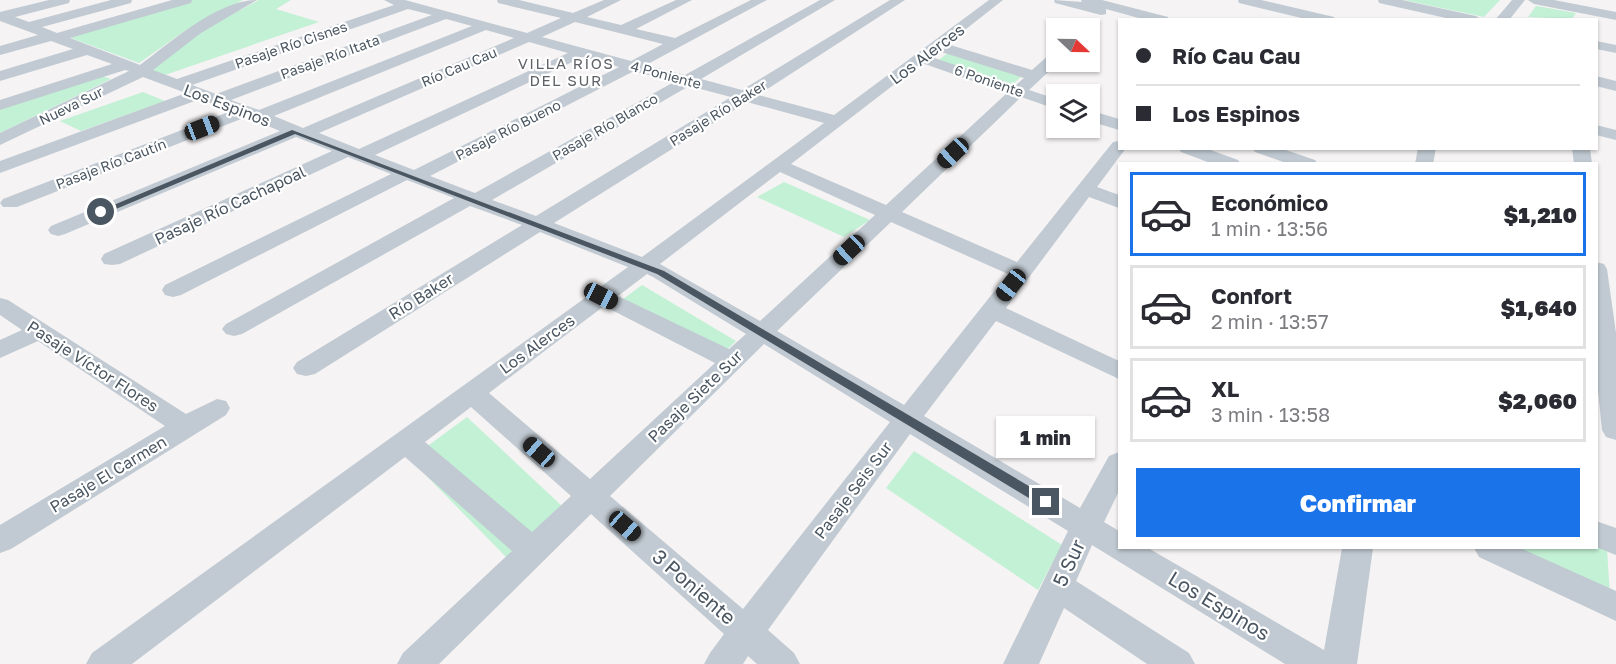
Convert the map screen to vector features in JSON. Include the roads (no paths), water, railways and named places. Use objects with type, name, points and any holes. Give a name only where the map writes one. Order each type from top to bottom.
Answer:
[{"type":"street","points":[[0,20],[63,0]]},
{"type":"street","points":[[0,20],[22,25],[126,0]]},
{"type":"street","points":[[0,51],[186,0]]},
{"type":"street","name":"Nueva Sur","points":[[0,140],[142,71],[196,30],[251,0]]},
{"type":"street","name":"4 Poniente","points":[[390,0],[837,121]]},
{"type":"street","points":[[503,0],[530,3],[574,18],[676,43]]},
{"type":"street","name":"Río Cau Cau","points":[[58,230],[299,133],[615,0]]},
{"type":"street","points":[[622,30],[686,0]]},
{"type":"street","name":"Pasaje Río Bueno","points":[[173,290],[409,176],[761,0]]},
{"type":"street","name":"Pasaje Río Blanco","points":[[234,329],[472,200],[829,0]]},
{"type":"street","name":"Pasaje Río Baker","points":[[537,225],[899,0]]},
{"type":"street","name":"Los Alerces","points":[[104,664],[779,165],[998,0]]},
{"type":"street","points":[[1060,0],[1126,18]]},
{"type":"street","points":[[1088,0],[1156,18]]},
{"type":"street","points":[[1244,0],[1320,18]]},
{"type":"street","points":[[1384,0],[1467,18]]},
{"type":"street","points":[[1503,18],[1519,0]]},
{"type":"street","points":[[1534,0],[1616,16]]},
{"type":"street","name":"Pasaje Río Cisnes","points":[[176,85],[406,4]]},
{"type":"street","points":[[1097,18],[1104,12]]},
{"type":"street","name":"Pasaje Río Itata","points":[[207,97],[445,15]]},
{"type":"street","name":"Los Espinos","points":[[22,25],[644,265],[677,281],[1118,546]]},
{"type":"street","name":"Pasaje Río Cautín","points":[[10,202],[485,26]]},
{"type":"street","points":[[1598,45],[1616,49]]},
{"type":"street","name":"6 Poniente","points":[[937,46],[1035,76]]},
{"type":"street","points":[[0,76],[87,50]]},
{"type":"street","name":"Pasaje Río Cachapoal","points":[[112,259],[581,52]]},
{"type":"street","name":"6 Poniente","points":[[921,58],[1046,101]]},
{"type":"street","points":[[0,105],[125,65]]},
{"type":"street","name":"Pasaje Siete Sur","points":[[415,664],[762,332],[1046,66]]},
{"type":"street","points":[[1598,82],[1616,86]]},
{"type":"street","points":[[0,167],[207,97]]},
{"type":"street","points":[[1100,119],[1118,125]]},
{"type":"street","points":[[1598,130],[1616,135]]},
{"type":"street","points":[[1598,141],[1616,146]]},
{"type":"street","name":"Pasaje Seis Sur","points":[[722,664],[907,419],[1118,147]]},
{"type":"street","points":[[1193,150],[1226,162]]},
{"type":"street","points":[[1269,153],[1302,162]]},
{"type":"street","points":[[779,165],[1021,272]]},
{"type":"street","points":[[1085,189],[1118,202]]},
{"type":"street","name":"Río Baker","points":[[306,368],[537,225]]},
{"type":"street","points":[[1601,280],[1616,430]]},
{"type":"street","points":[[601,296],[732,361]]},
{"type":"street","name":"Pasaje Víctor Flores","points":[[0,305],[186,427]]},
{"type":"street","points":[[992,310],[1118,371]]},
{"type":"street","points":[[0,350],[39,331]]},
{"type":"street","name":"3 Poniente","points":[[471,392],[782,664]]},
{"type":"street","name":"Pasaje El Carmen","points":[[0,540],[217,408]]},
{"type":"street","points":[[405,441],[533,551]]},
{"type":"street","name":"5 Sur","points":[[1021,664],[1086,526],[1118,466]]},
{"type":"street","points":[[1598,534],[1616,542]]},
{"type":"street","name":"Los Espinos","points":[[1123,549],[1316,664]]},
{"type":"street","points":[[1339,664],[1358,549]]},
{"type":"street","points":[[1492,549],[1616,607]]},
{"type":"street","points":[[1058,587],[1177,664]]},
{"type":"district","name":"VILLA RÍOS DEL SUR","points":[[566,72]]}]
